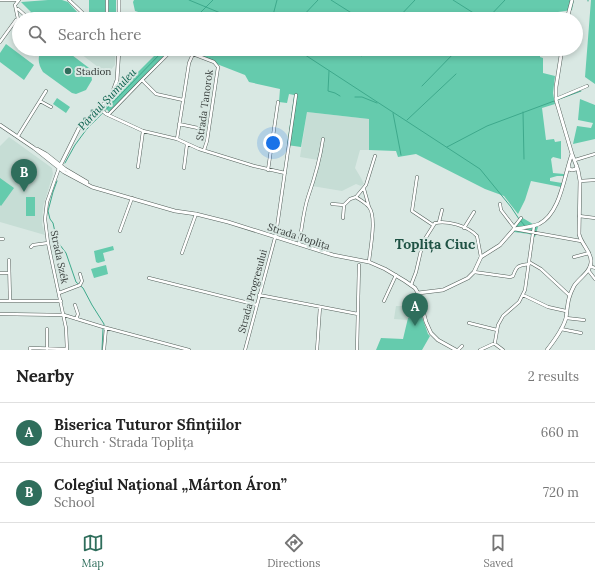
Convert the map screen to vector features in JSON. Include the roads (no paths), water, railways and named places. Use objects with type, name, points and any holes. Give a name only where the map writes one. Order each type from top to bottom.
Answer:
[{"type":"main road","points":[[119,0],[119,12]]},
{"type":"main road","points":[[569,12],[572,0]]},
{"type":"main road","points":[[60,167],[78,131],[110,96],[116,85],[119,56]]},
{"type":"main road","points":[[547,350],[561,329],[566,318],[569,295],[579,279],[588,270],[591,260],[579,234],[580,180],[556,100],[556,87],[561,56]]},
{"type":"main road","name":"Strada Toplița","points":[[0,125],[18,136],[78,180],[97,188],[175,211],[196,214],[275,236],[338,257],[369,262],[385,269],[411,285],[418,293],[426,322],[431,333],[438,340],[457,350]]},
{"type":"main road","points":[[418,293],[447,289],[468,278],[474,272],[481,257],[500,245],[514,228],[534,226],[543,221],[551,212],[562,186],[572,154]]},
{"type":"main road","points":[[569,165],[572,162],[576,165]]},
{"type":"main road","points":[[569,165],[570,169],[573,170],[576,169],[576,165]]},
{"type":"street","points":[[0,0],[18,0],[15,5],[17,12]]},
{"type":"street","points":[[69,0],[81,12]]},
{"type":"street","points":[[107,0],[107,12]]},
{"type":"street","points":[[17,8],[21,12]]},
{"type":"street","points":[[0,42],[12,27]]},
{"type":"street","points":[[108,115],[166,56]]},
{"type":"street","name":"Strada Tanorok","points":[[177,139],[189,63],[192,56]]},
{"type":"street","name":"Strada Tanorok","points":[[198,56],[214,62],[218,66],[207,141],[204,150]]},
{"type":"street","points":[[142,80],[156,94],[183,100]]},
{"type":"street","points":[[556,100],[587,86]]},
{"type":"street","points":[[18,136],[46,91]]},
{"type":"street","name":"Strada Progresului","points":[[245,350],[275,236],[296,95]]},
{"type":"street","points":[[40,101],[51,107]]},
{"type":"street","points":[[268,170],[278,102]]},
{"type":"street","name":"Strada Tanorok","points":[[99,108],[108,115],[143,131],[177,139],[204,150],[268,170],[285,173]]},
{"type":"street","points":[[179,124],[198,128]]},
{"type":"street","points":[[138,167],[143,131]]},
{"type":"street","points":[[299,244],[307,202],[321,158],[323,139]]},
{"type":"street","points":[[184,168],[187,144]]},
{"type":"street","points":[[574,160],[595,154]]},
{"type":"street","points":[[332,204],[344,204],[350,199],[356,197],[368,182],[375,156]]},
{"type":"street","name":"Strada Szék","points":[[60,167],[50,191],[46,209],[45,226],[64,315],[67,349]]},
{"type":"street","points":[[417,176],[412,210],[433,225]]},
{"type":"street","points":[[580,180],[595,180]]},
{"type":"street","points":[[364,188],[373,222],[369,262]]},
{"type":"street","points":[[356,197],[369,207]]},
{"type":"street","points":[[120,231],[132,198]]},
{"type":"street","points":[[343,218],[344,204]]},
{"type":"street","points":[[500,204],[501,210],[514,228],[533,234],[581,241]]},
{"type":"street","points":[[440,222],[442,210]]},
{"type":"street","points":[[464,228],[474,212]]},
{"type":"street","points":[[182,253],[196,214]]},
{"type":"street","points":[[579,216],[595,218]]},
{"type":"street","points":[[514,228],[520,218]]},
{"type":"street","points":[[411,285],[416,272],[423,242],[435,223],[440,222],[464,228],[477,236],[481,257]]},
{"type":"street","points":[[494,344],[498,325],[503,316],[515,306],[523,295],[528,278],[534,226]]},
{"type":"street","points":[[31,247],[33,245],[48,243]]},
{"type":"street","points":[[574,256],[589,253]]},
{"type":"street","points":[[9,260],[10,301]]},
{"type":"street","points":[[474,272],[510,278],[517,266],[529,263],[541,269],[569,295]]},
{"type":"street","points":[[357,350],[359,265]]},
{"type":"street","points":[[590,266],[595,268]]},
{"type":"street","points":[[588,270],[595,279]]},
{"type":"street","points":[[0,273],[9,273]]},
{"type":"street","points":[[59,293],[80,285],[82,281],[80,274]]},
{"type":"street","points":[[384,301],[396,275]]},
{"type":"street","points":[[150,278],[257,305]]},
{"type":"street","points":[[259,295],[358,314]]},
{"type":"street","points":[[523,295],[548,307],[566,311]]},
{"type":"street","points":[[0,302],[61,301]]},
{"type":"street","points":[[76,305],[78,314],[76,319]]},
{"type":"street","points":[[317,350],[320,307]]},
{"type":"street","points":[[0,314],[64,315],[105,328],[189,350]]},
{"type":"street","points":[[566,318],[584,320]]},
{"type":"street","points":[[469,324],[497,330]]},
{"type":"street","points":[[104,350],[105,328]]},
{"type":"street","points":[[47,329],[47,349]]},
{"type":"street","points":[[561,329],[582,333]]},
{"type":"street","points":[[480,350],[494,344]]},
{"type":"street","points":[[494,344],[503,350]]},
{"type":"street","points":[[457,350],[462,346]]},
{"type":"street","points":[[30,350],[30,348],[67,349]]},
{"type":"waterway","points":[[189,0],[218,12]]},
{"type":"waterway","name":"Pârâul Șumuleu","points":[[201,12],[213,0]]},
{"type":"waterway","points":[[274,12],[277,0]]},
{"type":"waterway","points":[[307,12],[318,0]]},
{"type":"waterway","points":[[331,0],[350,12]]},
{"type":"waterway","points":[[404,12],[415,0]]},
{"type":"waterway","points":[[453,0],[472,12]]},
{"type":"waterway","points":[[494,12],[505,0]]},
{"type":"waterway","name":"Pârâul Șumuleu","points":[[65,163],[75,145],[86,130],[158,56]]},
{"type":"waterway","points":[[307,56],[480,169],[519,219]]},
{"type":"waterway","points":[[422,86],[451,56]]},
{"type":"waterway","points":[[329,71],[328,91],[340,96]]},
{"type":"waterway","points":[[407,120],[456,74]]},
{"type":"waterway","points":[[447,147],[487,126],[581,91]]},
{"type":"waterway","points":[[355,97],[362,97],[377,103]]},
{"type":"waterway","points":[[523,112],[524,159]]},
{"type":"waterway","points":[[393,113],[401,155]]},
{"type":"waterway","name":"Pârâul Șumuleu","points":[[57,181],[48,211],[50,219],[53,223],[57,241],[66,253],[76,282],[83,288],[104,325]]},
{"type":"waterway","points":[[520,220],[525,226]]},
{"type":"waterway","name":"Pârâul Șumuleu","points":[[102,350],[103,329]]},
{"type":"place","name":"Stadion","points":[[68,71]]},
{"type":"place","name":"Colegiul Național „Márton Áron”","points":[[24,192]]},
{"type":"place","name":"Biserica Tuturor Sfințiilor","points":[[415,326]]},
{"type":"district","name":"Toplița Ciuc","points":[[435,244]]}]
